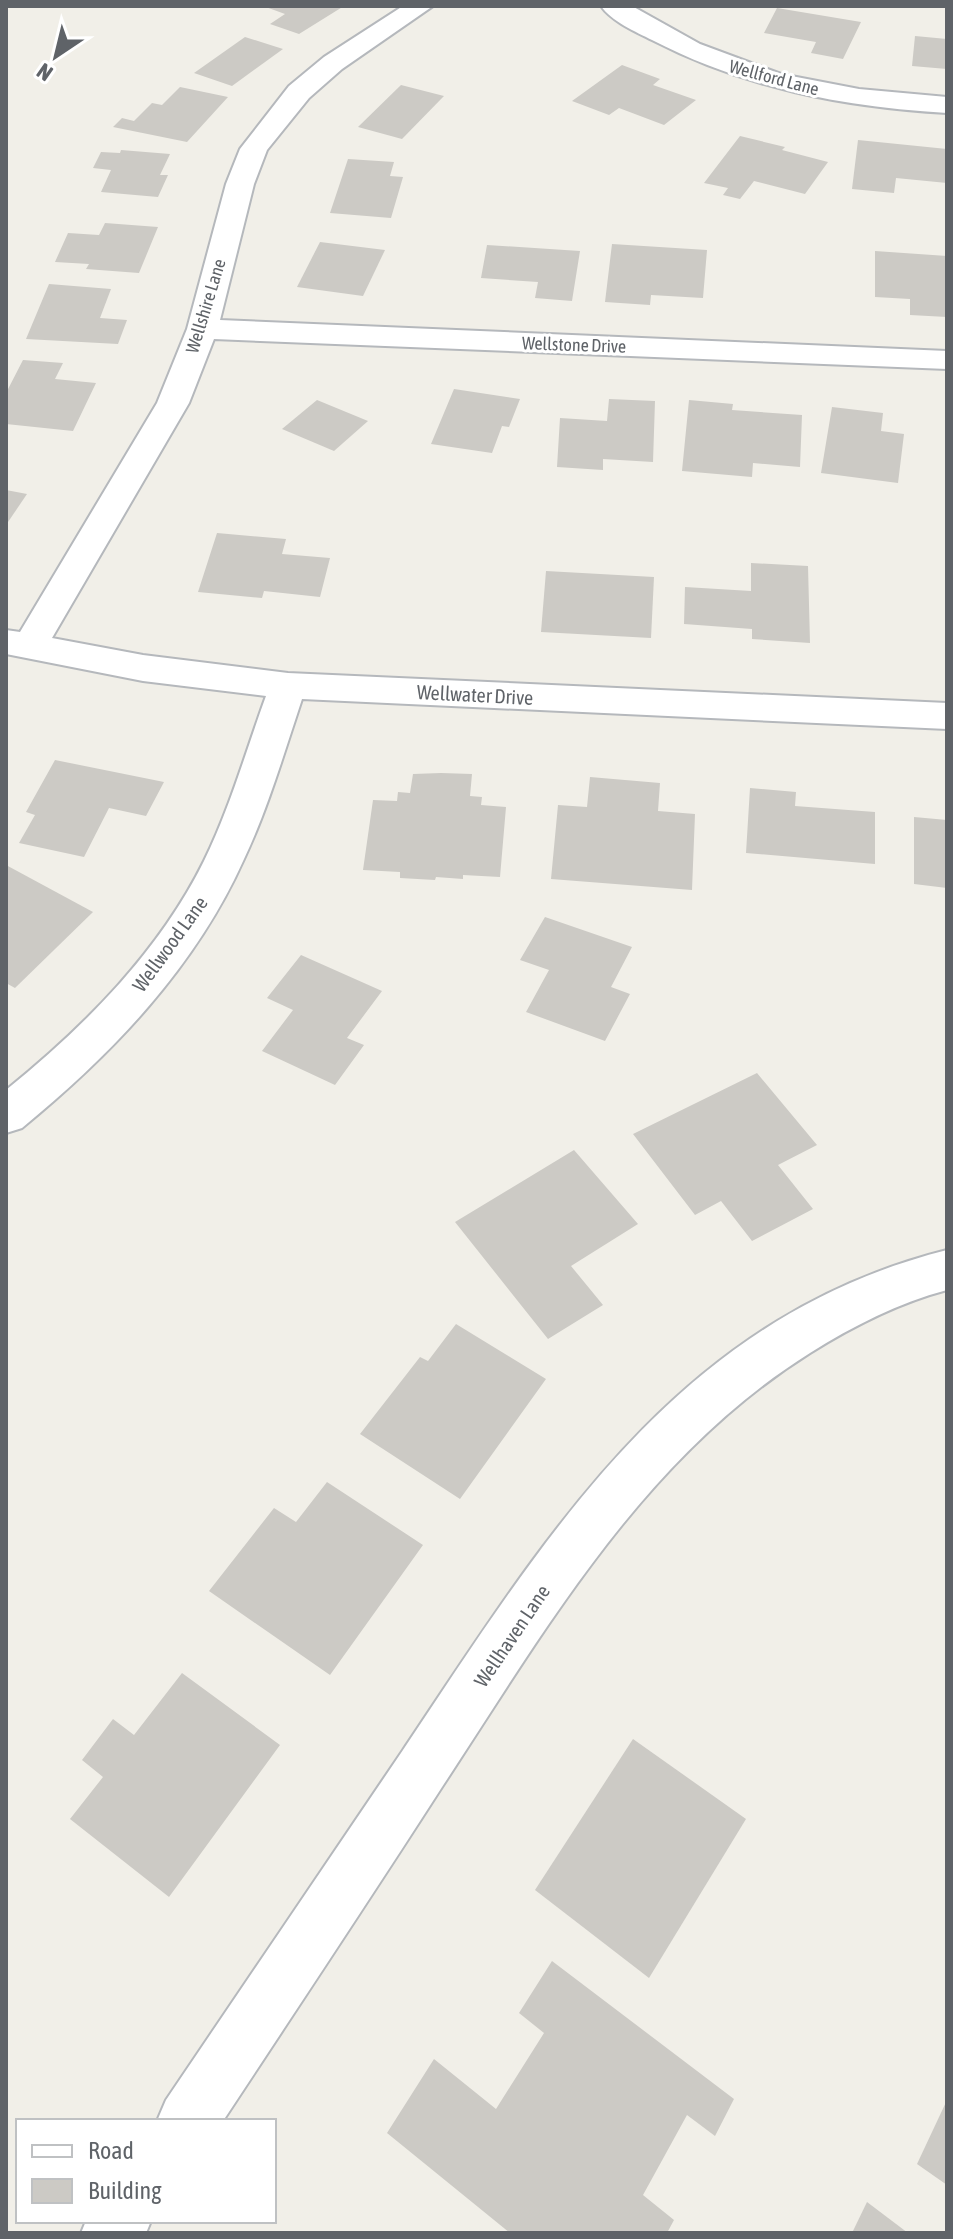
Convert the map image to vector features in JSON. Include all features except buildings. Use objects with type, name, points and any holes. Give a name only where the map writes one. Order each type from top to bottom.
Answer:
[{"type":"street","name":"Wellshire Lane","points":[[17,645],[173,403],[202,329],[240,184],[254,149],[299,92],[333,63],[420,6]]},
{"type":"street","name":"Wellford Lane","points":[[614,6],[689,50],[767,78],[865,98],[947,105]]},
{"type":"street","name":"Wellstone Drive","points":[[202,329],[947,360]]},
{"type":"street","name":"Wellwater Drive","points":[[17,645],[143,668],[288,686],[947,716]]},
{"type":"street","name":"Wellwood Lane","points":[[6,1115],[53,1077],[112,1019],[194,916],[224,862],[238,828],[288,686]]},
{"type":"street","name":"Wellhaven Lane","points":[[188,2119],[574,1545],[650,1451],[750,1362],[845,1308],[947,1270]]}]
